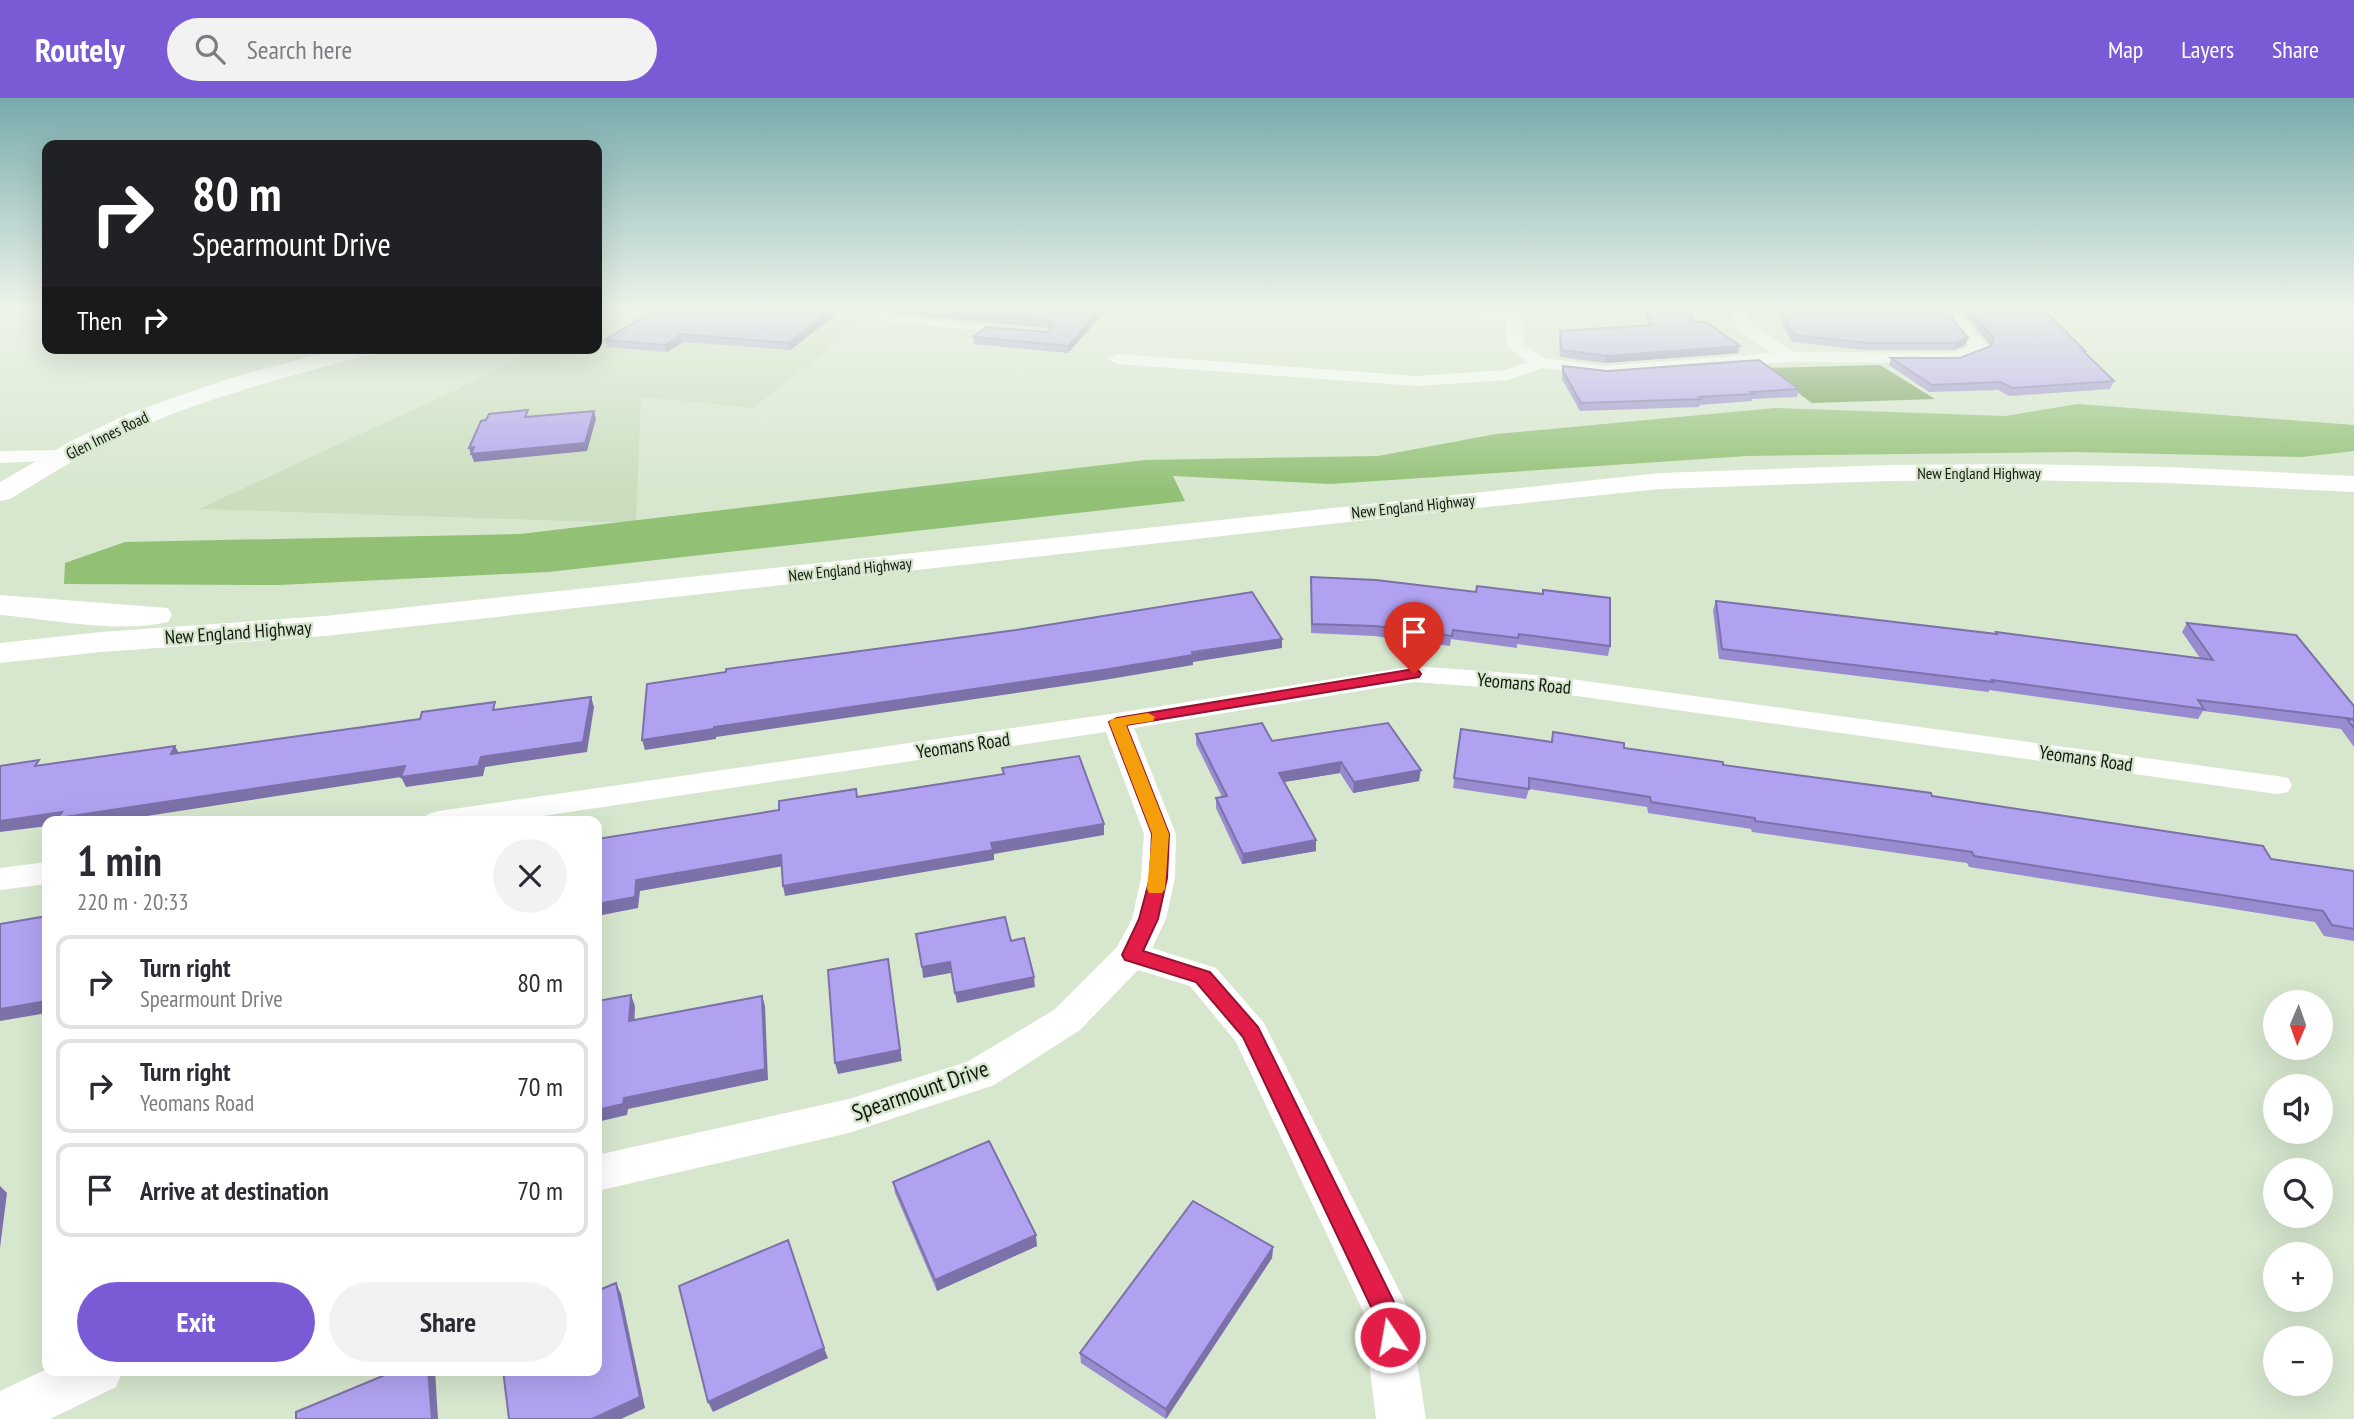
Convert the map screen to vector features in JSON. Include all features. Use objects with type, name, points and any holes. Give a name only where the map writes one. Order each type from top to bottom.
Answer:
[{"type":"main road","name":"Glen Innes Road","points":[[0,493],[130,422],[194,398],[289,371]]},
{"type":"main road","name":"Glen Innes Road","points":[[0,508],[55,461]]},
{"type":"main road","name":"New England Highway","points":[[0,653],[101,642],[325,626],[1438,503],[1660,481],[1888,473],[2020,472],[2170,475],[2354,484]]},
{"type":"main road","name":"New England Highway","points":[[0,605],[107,615],[476,608]]},
{"type":"street","points":[[1276,371],[1417,381],[1508,375],[1520,371]]},
{"type":"street","points":[[0,457],[55,461]]},
{"type":"street","name":"Yeomans Road","points":[[473,816],[1117,722],[1414,674],[1548,684],[2277,785]]},
{"type":"street","name":"Spearmount Drive","points":[[602,1172],[849,1116],[980,1074],[1067,1020],[1131,955],[1151,909],[1158,878],[1160,834],[1117,722]]},
{"type":"street","points":[[0,879],[42,874]]},
{"type":"street","points":[[1131,955],[1203,977],[1251,1033],[1386,1310],[1401,1419]]},
{"type":"street","points":[[0,1417],[86,1376]]},
{"type":"shaded area","points":[[494,371],[801,371],[753,408],[641,397],[636,523],[199,509]]},
{"type":"shaded area","points":[[1768,371],[1889,371],[1935,399],[1812,403]]},
{"type":"shaded area","points":[[2078,404],[2354,425],[2354,451],[2302,457],[2075,452],[1747,456],[1331,484],[1173,476],[1185,501],[548,572],[279,585],[64,584],[65,563],[125,542],[520,534],[1145,460],[1378,456],[1496,434],[1775,408],[2005,416]]},
{"type":"building","points":[[1563,371],[1774,371],[1799,389],[1699,397],[1701,399],[1581,403]]},
{"type":"building","points":[[1910,371],[2103,371],[2114,381],[2012,388],[2001,382],[1932,385]]},
{"type":"building","points":[[528,410],[525,417],[594,411],[585,443],[471,454],[474,447],[469,448],[481,421],[486,420],[489,414]]},
{"type":"building","points":[[1311,577],[1376,580],[1476,592],[1477,586],[1610,598],[1610,646],[1519,634],[1518,638],[1453,630],[1452,636],[1375,626],[1312,624]]},
{"type":"building","points":[[1252,592],[1282,639],[1192,652],[1193,655],[1103,670],[642,740],[647,684],[726,672],[726,669],[1016,630]]},
{"type":"building","points":[[1716,601],[1997,634],[1996,632],[2213,660],[2187,623],[2296,635],[2354,706],[2354,719],[2198,700],[2204,709],[1992,680],[1993,682],[1722,649]]},
{"type":"building","points":[[591,697],[583,742],[481,757],[478,766],[401,777],[405,766],[71,816],[59,816],[62,812],[0,821],[0,766],[39,760],[35,766],[175,746],[171,754],[420,719],[422,712],[495,702],[493,710]]},
{"type":"building","points":[[1262,723],[1272,741],[1388,723],[1421,770],[1354,782],[1341,762],[1279,773],[1316,840],[1243,854],[1216,798],[1227,796],[1196,734]]},
{"type":"building","points":[[1461,729],[1552,742],[1553,732],[1624,743],[1624,748],[1723,762],[1723,765],[1931,793],[1932,796],[2263,846],[2271,859],[2354,871],[2354,929],[2332,925],[2323,911],[1974,856],[1972,852],[1755,821],[1755,818],[1651,802],[1650,797],[1529,778],[1529,789],[1454,778]]},
{"type":"building","points":[[1079,756],[1104,824],[991,843],[993,850],[783,886],[781,855],[636,880],[635,897],[602,903],[602,838],[779,810],[779,801],[856,789],[857,797],[1004,774],[1002,768]]},
{"type":"building","points":[[42,917],[42,1002],[0,1009],[0,924]]},
{"type":"building","points":[[1005,917],[1011,941],[1024,938],[1034,977],[955,993],[950,962],[922,967],[916,934]]},
{"type":"building","points":[[888,959],[900,1050],[835,1063],[828,970]]},
{"type":"building","points":[[631,995],[629,1021],[762,996],[765,1069],[624,1098],[623,1104],[602,1109],[602,1000]]},
{"type":"building","points":[[989,1141],[1036,1235],[935,1280],[893,1182]]},
{"type":"building","points":[[1193,1201],[1273,1247],[1166,1409],[1080,1353]]},
{"type":"building","points":[[788,1240],[824,1348],[708,1402],[679,1286]]},
{"type":"building","points":[[616,1283],[640,1397],[592,1419],[509,1419],[504,1376],[602,1376],[602,1289]]},
{"type":"building","points":[[383,1376],[428,1376],[432,1419],[296,1419],[296,1412]]},
{"type":"slow traffic","points":[[1148,717],[1117,722],[1160,834],[1156,889]]},
{"type":"route","points":[[1390,1337],[1386,1310],[1251,1033],[1203,977],[1131,955],[1149,919],[1158,878],[1160,834],[1117,722],[1414,674]]}]
